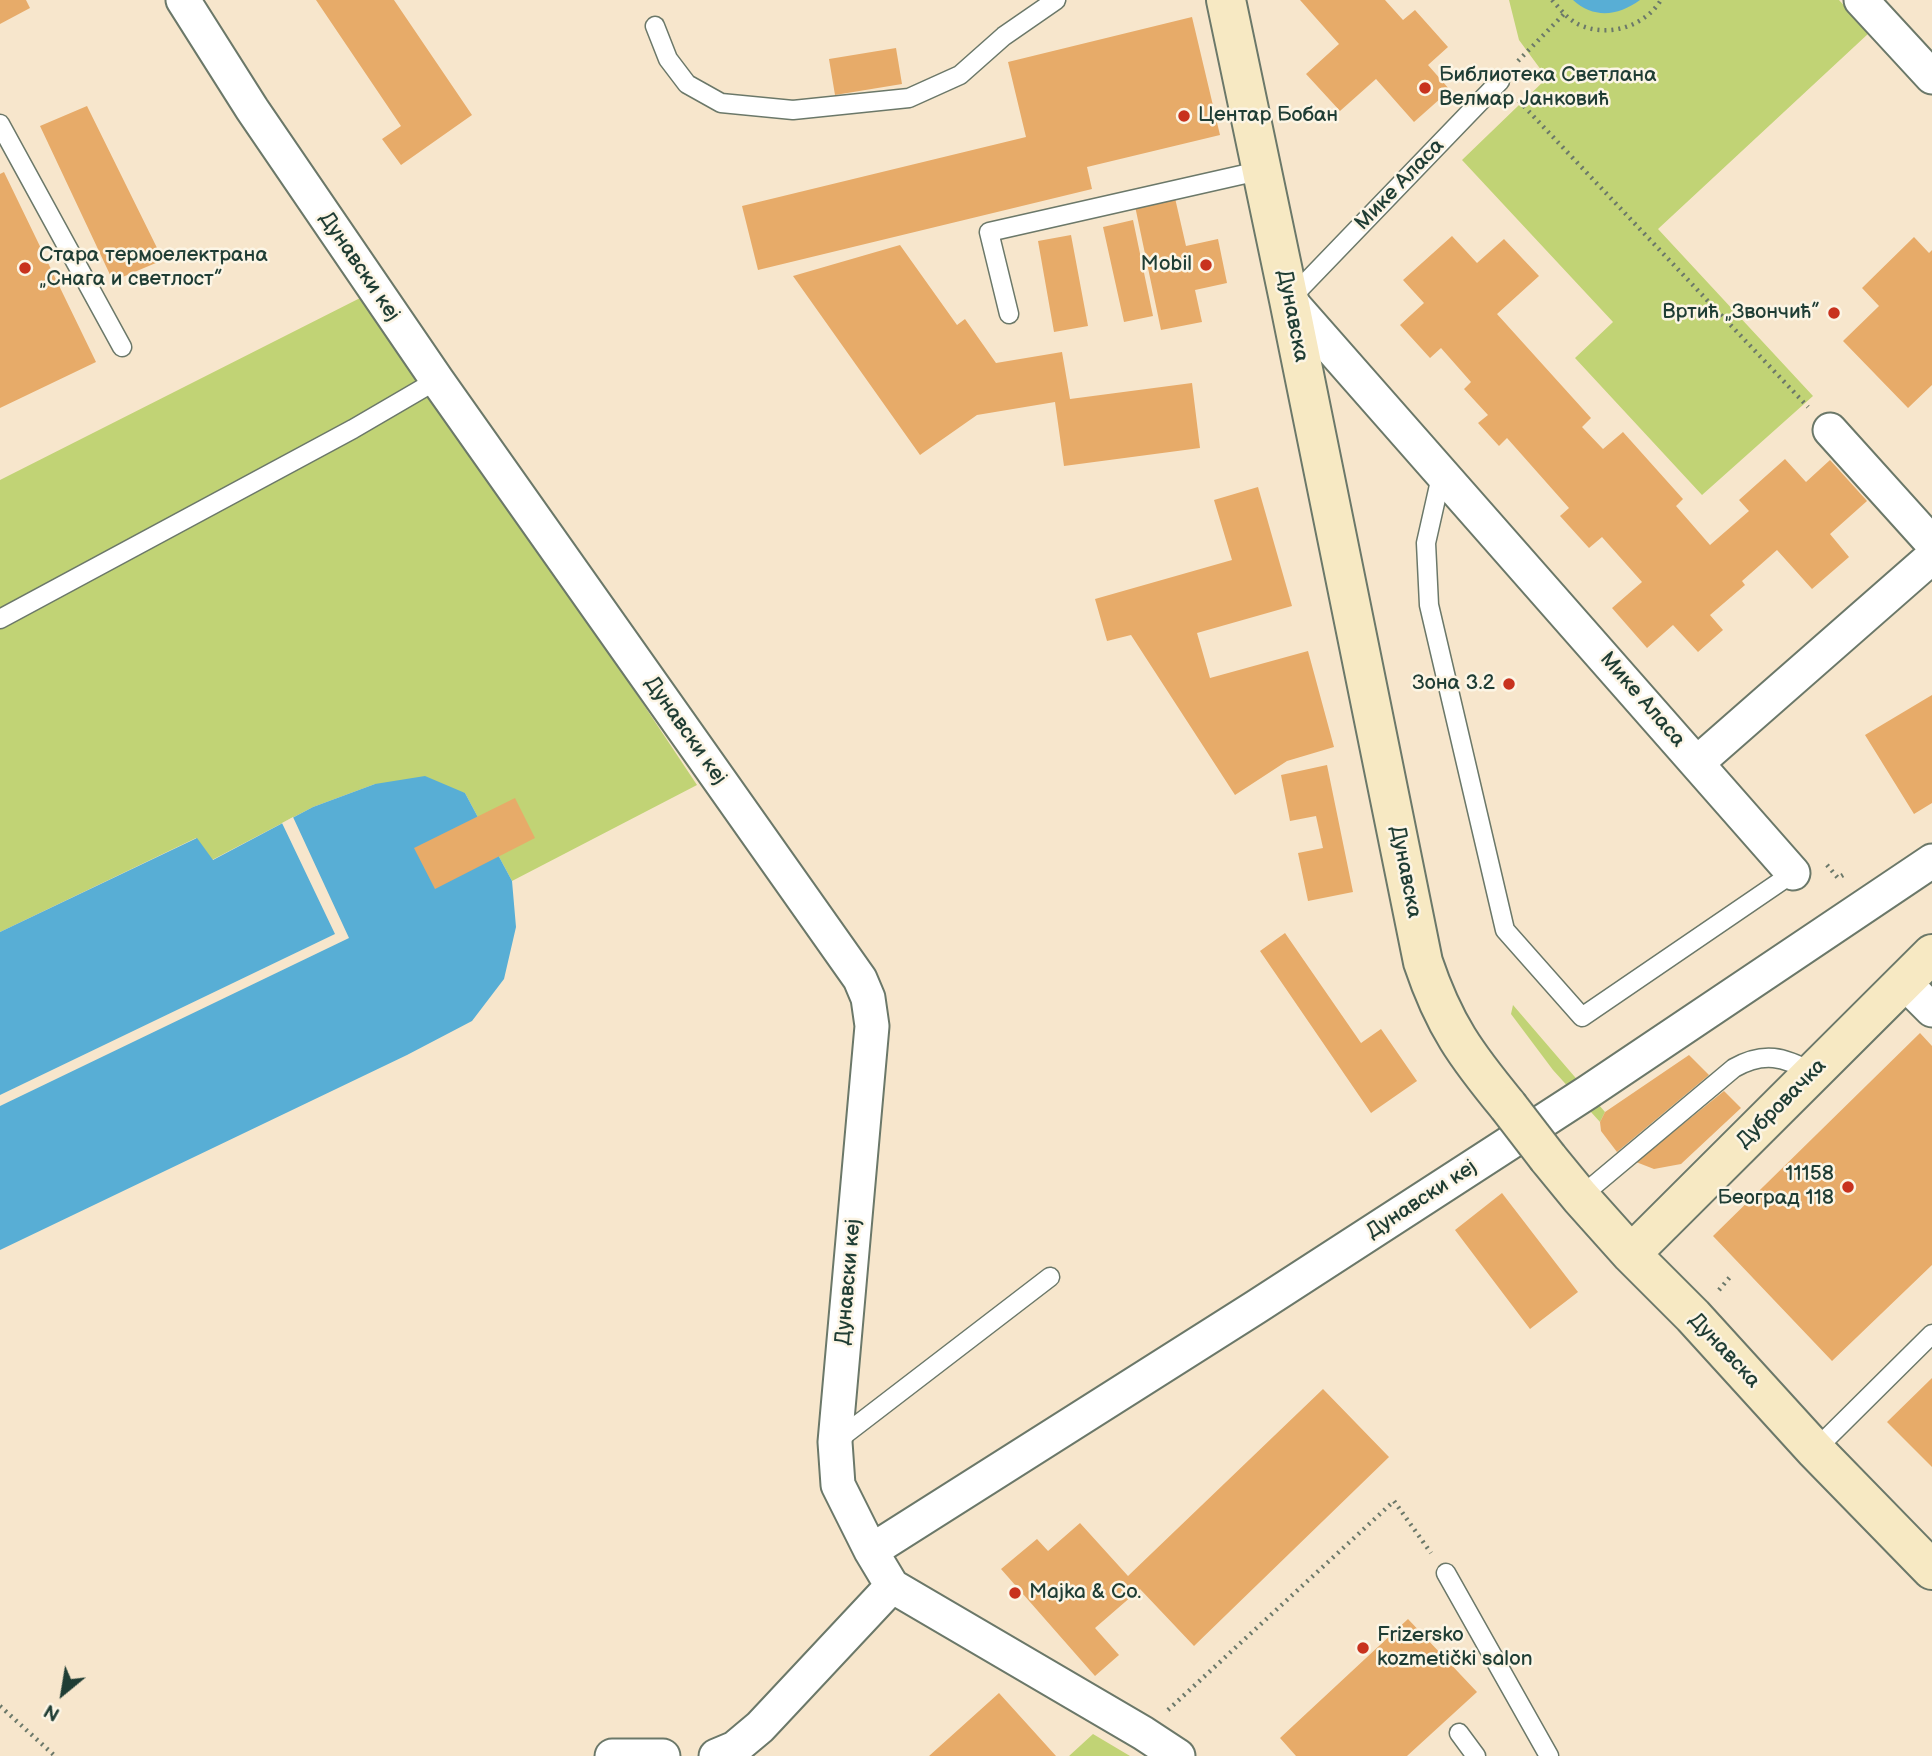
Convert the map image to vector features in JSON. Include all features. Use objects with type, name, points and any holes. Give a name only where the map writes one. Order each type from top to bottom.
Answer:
[{"type":"main road","name":"Дунавска","points":[[1226,0],[1263,170],[1423,962],[1443,1016],[1470,1060],[1580,1197],[1815,1450],[1932,1570]]},
{"type":"main road","name":"Дубровачка","points":[[1631,1254],[1932,954]]},
{"type":"street","name":"Дунавски кеј","points":[[184,0],[252,109],[437,380],[860,979],[868,998],[872,1026],[835,1442],[838,1485],[871,1551],[892,1586],[1178,1756]]},
{"type":"street","points":[[1861,0],[1932,77]]},
{"type":"street","name":"Мике Аласа","points":[[1289,300],[1793,873]]},
{"type":"street","points":[[1830,430],[1932,543]]},
{"type":"street","name":"Мике Аласа","points":[[1697,763],[1932,556]]},
{"type":"street","name":"Дунавски кеј","points":[[871,1551],[1588,1093],[1932,861]]},
{"type":"street","points":[[1904,982],[1932,1010]]},
{"type":"street","points":[[716,1756],[735,1748],[760,1727],[892,1586]]},
{"type":"street","points":[[611,1756],[663,1756]]},
{"type":"lane","points":[[655,26],[668,59],[687,84],[721,103],[793,110],[909,98],[960,75],[1003,36],[1056,0]]},
{"type":"lane","name":"Мике Аласа","points":[[1289,300],[1500,81]]},
{"type":"lane","points":[[0,124],[122,347]]},
{"type":"lane","points":[[1009,314],[989,232],[1263,170]]},
{"type":"lane","points":[[0,619],[353,429],[437,380]]},
{"type":"lane","points":[[1443,472],[1426,543],[1429,605],[1505,930],[1582,1017],[1793,873]]},
{"type":"lane","points":[[1580,1197],[1734,1068],[1747,1061],[1765,1057],[1789,1060],[1812,1072]]},
{"type":"lane","points":[[835,1442],[1050,1277]]},
{"type":"lane","points":[[1815,1450],[1932,1334]]},
{"type":"lane","points":[[1446,1573],[1549,1756]]},
{"type":"lane","points":[[1459,1733],[1476,1756]]},
{"type":"path","points":[[1552,0],[1564,14],[1581,26],[1601,30],[1622,29],[1641,21],[1661,0]]},
{"type":"path","points":[[1564,14],[1500,81],[1830,430]]},
{"type":"path","points":[[1716,1294],[1730,1277]]},
{"type":"path","points":[[1187,1692],[1394,1501],[1446,1573]]},
{"type":"path","points":[[0,1706],[55,1756]]},
{"type":"green space","points":[[1509,0],[1839,0],[1869,33],[1658,229],[1813,396],[1702,495],[1575,358],[1613,322],[1462,160],[1547,78],[1519,40]]},
{"type":"green space","points":[[370,293],[697,785],[512,881],[465,793],[375,784],[313,807],[212,860],[196,838],[0,932],[0,480]]},
{"type":"green space","points":[[1513,1005],[1605,1112],[1600,1122],[1553,1070],[1511,1014]]},
{"type":"green space","points":[[1093,1734],[1130,1756],[1069,1756]]},
{"type":"water","points":[[1573,0],[1640,0],[1615,12],[1598,13]]},
{"type":"water","points":[[425,776],[465,793],[512,881],[516,927],[504,979],[472,1021],[407,1055],[0,1250],[0,932],[197,838],[213,860],[313,807],[375,784]]},
{"type":"pier","points":[[293,817],[349,938],[0,1106],[0,1095],[335,934],[282,823]]},
{"type":"building","points":[[0,0],[26,0],[30,8],[0,24]]},
{"type":"building","points":[[316,0],[394,0],[472,115],[401,165],[382,139],[401,126]]},
{"type":"building","points":[[1300,0],[1385,0],[1403,20],[1415,10],[1448,47],[1428,65],[1450,90],[1414,122],[1376,79],[1340,111],[1306,74],[1339,44]]},
{"type":"building","points":[[1192,17],[1220,135],[1087,167],[1092,189],[758,270],[742,206],[1026,137],[1008,62]]},
{"type":"building","points":[[896,48],[902,84],[835,95],[829,59]]},
{"type":"building","points":[[87,106],[163,260],[113,281],[40,126]]},
{"type":"building","name":"Стара термоелектрана „Снага и светлост”","points":[[4,172],[96,362],[0,408],[0,174]]},
{"type":"building","points":[[1175,198],[1186,246],[1218,239],[1227,283],[1195,290],[1202,322],[1161,330],[1135,206]]},
{"type":"building","points":[[1133,220],[1153,316],[1124,322],[1103,227]]},
{"type":"building","points":[[1071,235],[1088,326],[1054,332],[1038,241]]},
{"type":"building","points":[[1452,236],[1477,263],[1504,239],[1539,276],[1497,314],[1591,418],[1582,427],[1603,449],[1623,432],[1683,499],[1676,506],[1710,545],[1749,511],[1739,500],[1785,459],[1806,482],[1830,460],[1867,501],[1830,534],[1849,557],[1812,589],[1777,550],[1742,581],[1745,585],[1710,615],[1723,630],[1698,652],[1673,625],[1647,648],[1612,608],[1642,582],[1602,537],[1589,548],[1560,516],[1569,508],[1507,438],[1499,446],[1478,423],[1488,415],[1464,389],[1471,382],[1441,348],[1430,358],[1400,325],[1424,303],[1403,280]]},
{"type":"building","points":[[1914,237],[1929,253],[1932,250],[1932,385],[1908,408],[1843,341],[1879,306],[1862,288]]},
{"type":"building","points":[[900,245],[957,325],[965,319],[996,363],[1062,352],[1070,399],[1192,383],[1200,448],[1064,466],[1055,402],[977,415],[920,455],[793,276]]},
{"type":"building","points":[[1258,487],[1292,606],[1197,633],[1210,678],[1308,651],[1334,747],[1287,761],[1235,795],[1131,635],[1107,641],[1095,599],[1232,560],[1214,500]]},
{"type":"building","points":[[1932,695],[1932,803],[1914,814],[1865,735]]},
{"type":"building","points":[[1327,765],[1353,892],[1308,901],[1298,853],[1323,848],[1316,816],[1290,821],[1281,775]]},
{"type":"building","points":[[515,798],[535,838],[435,889],[414,848]]},
{"type":"building","points":[[1285,933],[1361,1043],[1381,1029],[1417,1081],[1371,1113],[1260,951]]},
{"type":"building","name":"11158 Београд 118","points":[[1920,1033],[1932,1046],[1932,1265],[1832,1361],[1713,1236]]},
{"type":"building","points":[[1689,1055],[1709,1075],[1617,1152],[1601,1131],[1600,1122],[1605,1112]]},
{"type":"building","points":[[1724,1091],[1741,1108],[1681,1164],[1654,1169],[1636,1162]]},
{"type":"building","points":[[1502,1193],[1578,1292],[1530,1329],[1455,1230]]},
{"type":"building","points":[[1932,1378],[1932,1467],[1887,1422]]},
{"type":"building","points":[[1323,1389],[1389,1457],[1194,1646],[1140,1589],[1095,1628],[1119,1655],[1095,1676],[1001,1569],[1037,1539],[1048,1551],[1080,1523],[1128,1576]]},
{"type":"building","points":[[1408,1619],[1477,1692],[1407,1756],[1296,1756],[1280,1738]]},
{"type":"building","points":[[999,1693],[1056,1756],[929,1756]]},
{"type":"place","name":"Библиотека Светлана Велмар Јанковић","points":[[1425,88]]},
{"type":"place","name":"Центар Бобан","points":[[1184,116]]},
{"type":"place","name":"Mobil","points":[[1206,265]]},
{"type":"place","name":"Стара термоелектрана „Снага и светлост”","points":[[25,268]]},
{"type":"place","name":"Вртић „Звончић”","points":[[1834,313]]},
{"type":"place","name":"Зона 3.2","points":[[1509,684]]},
{"type":"place","name":"11158 Београд 118","points":[[1848,1187]]},
{"type":"place","name":"Majka & Co.","points":[[1015,1593]]},
{"type":"place","name":"Frizersko kozmetički salon","points":[[1363,1648]]}]
